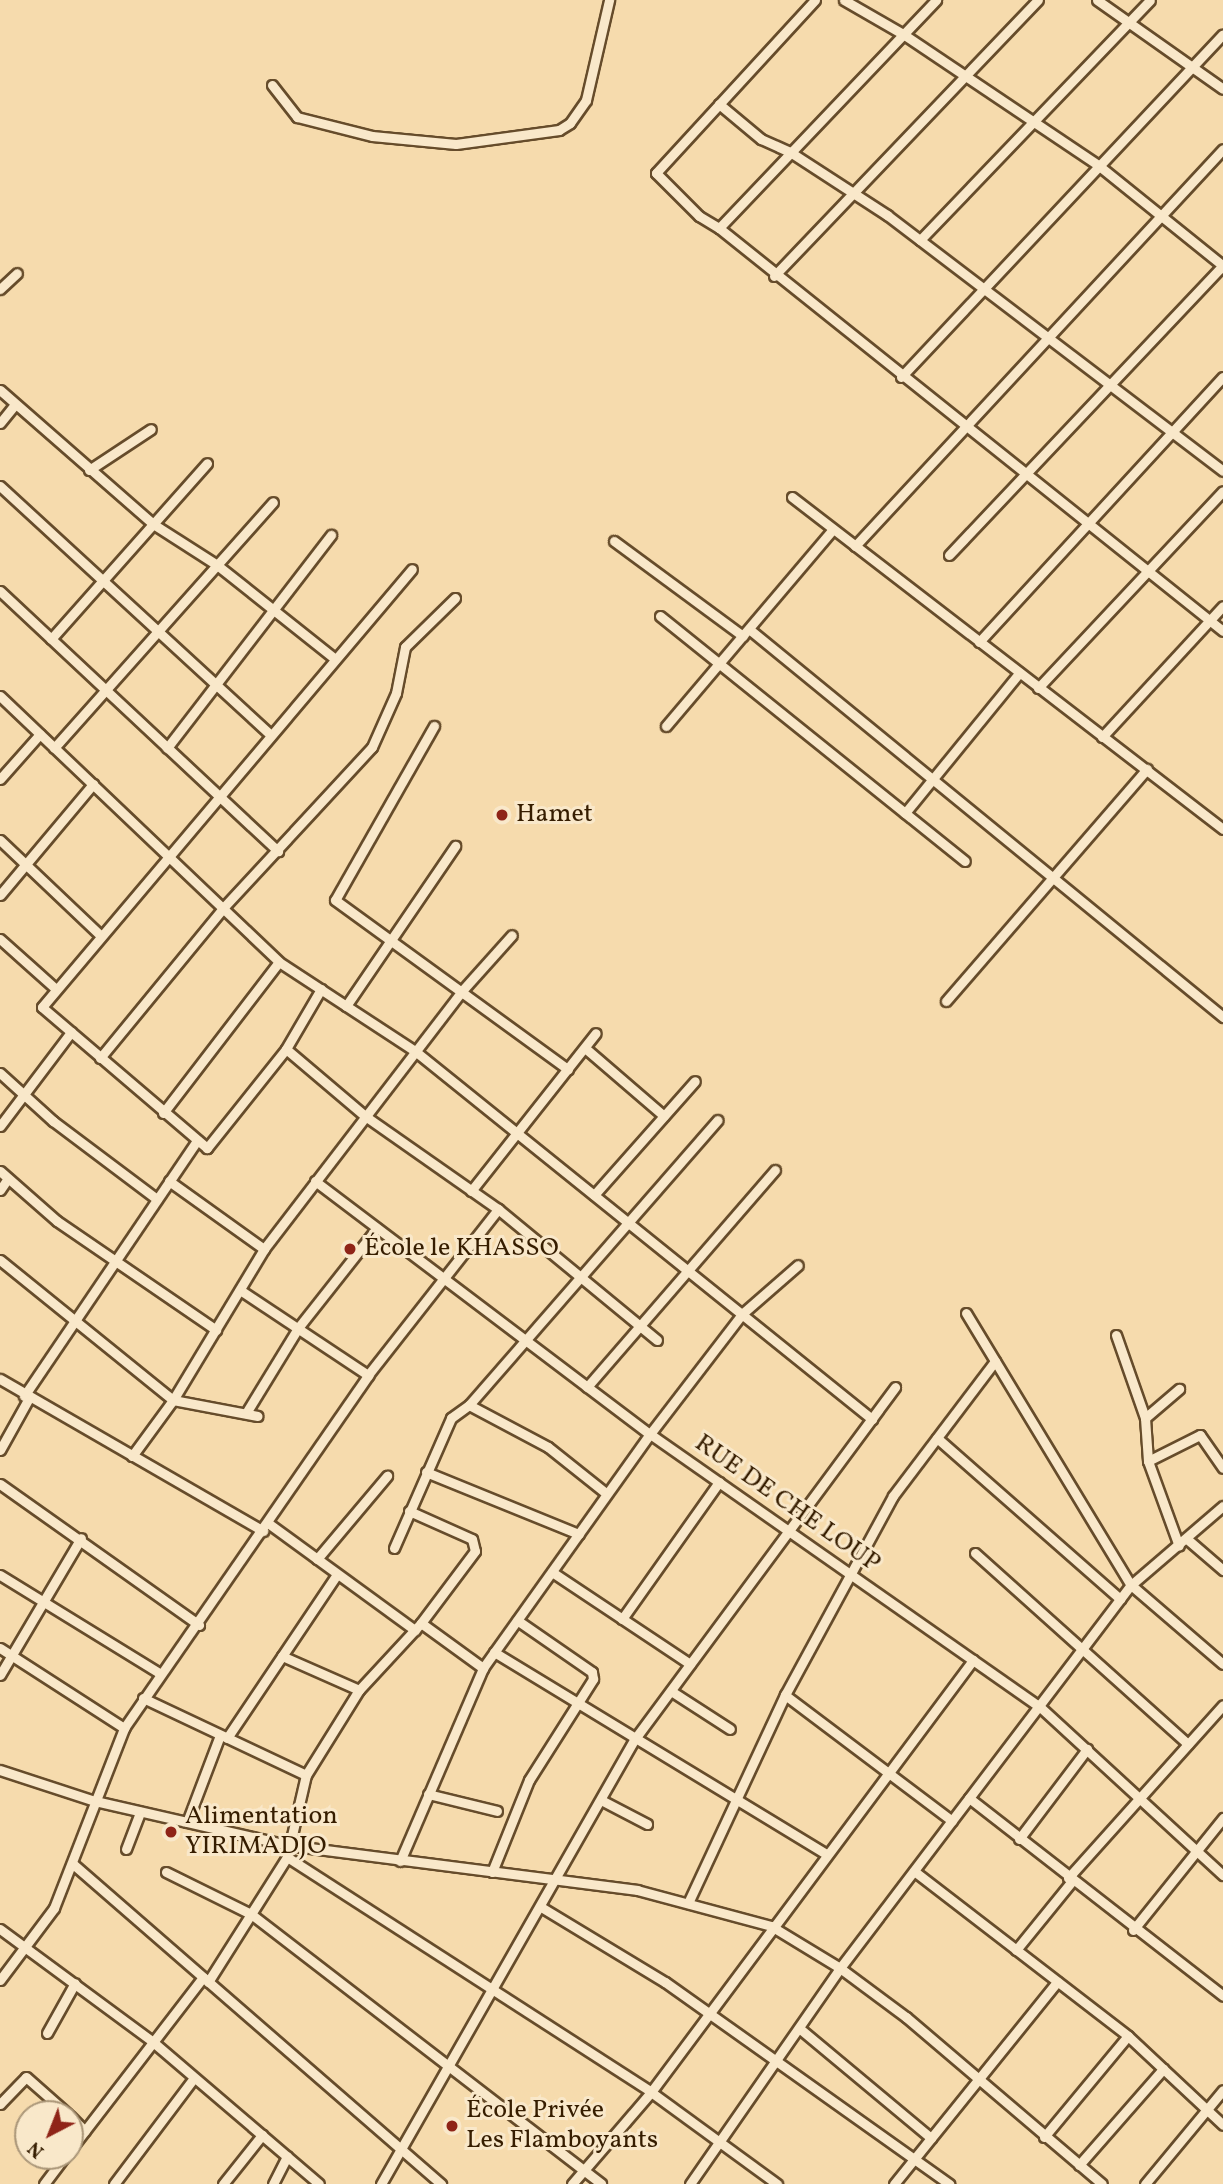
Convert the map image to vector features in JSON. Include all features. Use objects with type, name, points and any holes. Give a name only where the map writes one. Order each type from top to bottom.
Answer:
[{"type":"street","points":[[272,85],[297,117],[372,136],[456,144],[559,130],[570,123],[586,100],[609,0]]},
{"type":"street","points":[[815,0],[656,173],[699,216],[719,228],[774,276],[1223,631]]},
{"type":"street","points":[[844,0],[903,34],[964,78],[1098,165],[1223,265],[949,555]]},
{"type":"street","points":[[719,228],[936,0]]},
{"type":"street","points":[[774,276],[1038,0]]},
{"type":"street","points":[[1097,0],[1223,89]]},
{"type":"street","points":[[920,240],[1150,0]]},
{"type":"street","points":[[901,377],[1191,64],[1223,34]]},
{"type":"street","points":[[719,104],[761,139],[790,152],[920,240],[1223,471]]},
{"type":"street","points":[[855,546],[1223,149]]},
{"type":"street","points":[[0,289],[18,274]]},
{"type":"street","points":[[979,642],[1170,429],[1223,377]]},
{"type":"street","points":[[0,390],[153,524],[217,565],[272,612],[335,660]]},
{"type":"street","points":[[0,423],[14,405]]},
{"type":"street","points":[[89,470],[151,429]]},
{"type":"street","points":[[51,639],[207,463]]},
{"type":"street","points":[[0,486],[271,735]]},
{"type":"street","points":[[1038,688],[1223,491]]},
{"type":"street","points":[[792,497],[1223,829]]},
{"type":"street","points":[[54,748],[273,502]]},
{"type":"street","points":[[666,726],[834,529]]},
{"type":"street","points":[[167,748],[331,535]]},
{"type":"street","points":[[614,541],[746,633],[932,779],[1223,1017]]},
{"type":"street","points":[[321,989],[286,1049],[207,1148],[41,1007],[412,569]]},
{"type":"street","points":[[0,591],[278,851]]},
{"type":"street","points":[[100,1058],[223,908],[372,747],[396,693],[405,647],[455,598]]},
{"type":"street","points":[[1102,737],[1223,606]]},
{"type":"street","points":[[660,616],[965,861]]},
{"type":"street","points":[[905,813],[1019,673]]},
{"type":"street","points":[[0,696],[279,962],[415,1051],[872,1419]]},
{"type":"street","points":[[434,726],[335,900],[568,1069]]},
{"type":"street","points":[[0,779],[40,734]]},
{"type":"street","points":[[946,1001],[1147,769]]},
{"type":"street","points":[[0,895],[93,784]]},
{"type":"street","points":[[0,840],[101,936]]},
{"type":"street","points":[[346,1006],[454,846]]},
{"type":"street","points":[[132,1456],[173,1400],[264,1249],[461,992],[512,935]]},
{"type":"street","points":[[0,940],[56,989]]},
{"type":"street","points":[[163,1113],[279,962]]},
{"type":"street","points":[[0,1126],[71,1032]]},
{"type":"street","points":[[471,1191],[596,1033]]},
{"type":"street","points":[[585,1048],[664,1115]]},
{"type":"street","points":[[286,1049],[365,1116],[498,1209],[657,1340]]},
{"type":"street","points":[[0,1073],[157,1199]]},
{"type":"street","points":[[594,1195],[695,1081]]},
{"type":"street","points":[[394,1548],[451,1418],[469,1405],[718,1119]]},
{"type":"street","points":[[1,1444],[73,1320],[197,1140]]},
{"type":"street","points":[[587,1387],[775,1170]]},
{"type":"street","points":[[0,1171],[57,1221],[216,1330]]},
{"type":"street","points":[[0,1191],[8,1178]]},
{"type":"street","points":[[169,1181],[264,1249]]},
{"type":"street","name":"RUE DE CHE LOUP","points":[[315,1181],[650,1434],[1039,1706],[1198,1848],[1223,1875]]},
{"type":"street","points":[[0,1980],[54,1908],[124,1728],[159,1673],[199,1625],[369,1375],[498,1209]]},
{"type":"street","points":[[246,1413],[298,1328],[377,1228]]},
{"type":"street","points":[[0,1260],[173,1400],[258,1416]]},
{"type":"street","points":[[400,1861],[483,1668],[650,1434],[742,1314],[798,1265]]},
{"type":"street","points":[[240,1290],[369,1375]]},
{"type":"street","points":[[967,1313],[1131,1585],[1223,1664]]},
{"type":"street","points":[[1116,1335],[1145,1418],[1148,1461],[1183,1542],[1223,1570]]},
{"type":"street","points":[[688,1903],[733,1800],[785,1695],[893,1496],[995,1361]]},
{"type":"street","points":[[0,1379],[26,1397],[265,1527],[483,1668]]},
{"type":"street","points":[[381,2184],[403,2151],[634,1740],[895,1387]]},
{"type":"street","points":[[1145,1418],[1179,1388]]},
{"type":"street","points":[[469,1405],[548,1447],[607,1494]]},
{"type":"street","points":[[1148,1461],[1200,1435],[1223,1468]]},
{"type":"street","points":[[937,1438],[1120,1598]]},
{"type":"street","points":[[426,1472],[579,1534]]},
{"type":"street","points":[[317,1559],[387,1476]]},
{"type":"street","points":[[622,1619],[719,1482]]},
{"type":"street","points":[[0,1484],[81,1538],[199,1625]]},
{"type":"street","points":[[690,2184],[840,1968],[1120,1598],[1131,1585],[1223,1506]]},
{"type":"street","points":[[85,2131],[153,2042],[206,1980],[251,1914],[287,1857],[287,1845],[306,1775],[359,1690],[418,1627],[476,1545],[472,1539],[410,1511]]},
{"type":"street","points":[[0,1675],[81,1538]]},
{"type":"street","points":[[975,1553],[1188,1744]]},
{"type":"street","points":[[552,1572],[690,1664]]},
{"type":"street","points":[[187,1822],[224,1737],[337,1574]]},
{"type":"street","points":[[0,1575],[159,1673]]},
{"type":"street","points":[[492,1872],[529,1780],[590,1686],[592,1672],[517,1620]]},
{"type":"street","points":[[0,1648],[124,1728]]},
{"type":"street","points":[[494,1652],[577,1706],[826,1854]]},
{"type":"street","points":[[282,1656],[359,1690]]},
{"type":"street","points":[[572,2184],[651,2092],[710,2014],[771,1926],[973,1660]]},
{"type":"street","points":[[670,1691],[730,1729]]},
{"type":"street","points":[[785,1695],[886,1774],[952,1821]]},
{"type":"street","points":[[143,1698],[306,1775]]},
{"type":"street","points":[[1016,1950],[1070,1880],[1223,1705]]},
{"type":"street","points":[[1019,1839],[1087,1749]]},
{"type":"street","points":[[0,1770],[96,1801],[287,1845],[637,1890],[771,1926],[840,1968],[906,2017],[979,2082],[1102,2184]]},
{"type":"street","points":[[428,1794],[497,1811]]},
{"type":"street","points":[[969,1798],[1132,1930],[1223,1996]]},
{"type":"street","points":[[601,1800],[647,1824]]},
{"type":"street","points":[[125,1849],[140,1812]]},
{"type":"street","points":[[1132,1930],[1223,1818]]},
{"type":"street","points":[[287,1857],[651,2092],[777,2184]]},
{"type":"street","points":[[73,1864],[440,2184]]},
{"type":"street","points":[[914,1871],[1128,2036],[1223,2125]]},
{"type":"street","points":[[166,1872],[251,1914],[601,2184]]},
{"type":"street","points":[[541,1907],[710,2014],[950,2184]]},
{"type":"street","points":[[0,1929],[26,1945],[153,2042],[319,2184]]},
{"type":"street","points":[[894,2184],[1057,1982]]},
{"type":"street","points":[[47,2033],[75,1983]]},
{"type":"street","points":[[799,2028],[931,2138]]},
{"type":"street","points":[[1044,2137],[1128,2036]]},
{"type":"street","points":[[1079,2165],[1163,2069]]},
{"type":"street","points":[[0,2104],[26,2077],[52,2100]]},
{"type":"street","points":[[114,2184],[193,2078]]},
{"type":"street","points":[[1145,2184],[1223,2090]]},
{"type":"street","points":[[223,2184],[262,2135]]},
{"type":"street","points":[[273,2184],[286,2156]]},
{"type":"place","name":"Hamet","points":[[502,815]]},
{"type":"place","name":"École le KHASSO","points":[[350,1249]]},
{"type":"place","name":"Alimentation YIRIMADJO","points":[[171,1832]]},
{"type":"place","name":"École Privée Les Flamboyants","points":[[452,2126]]}]
